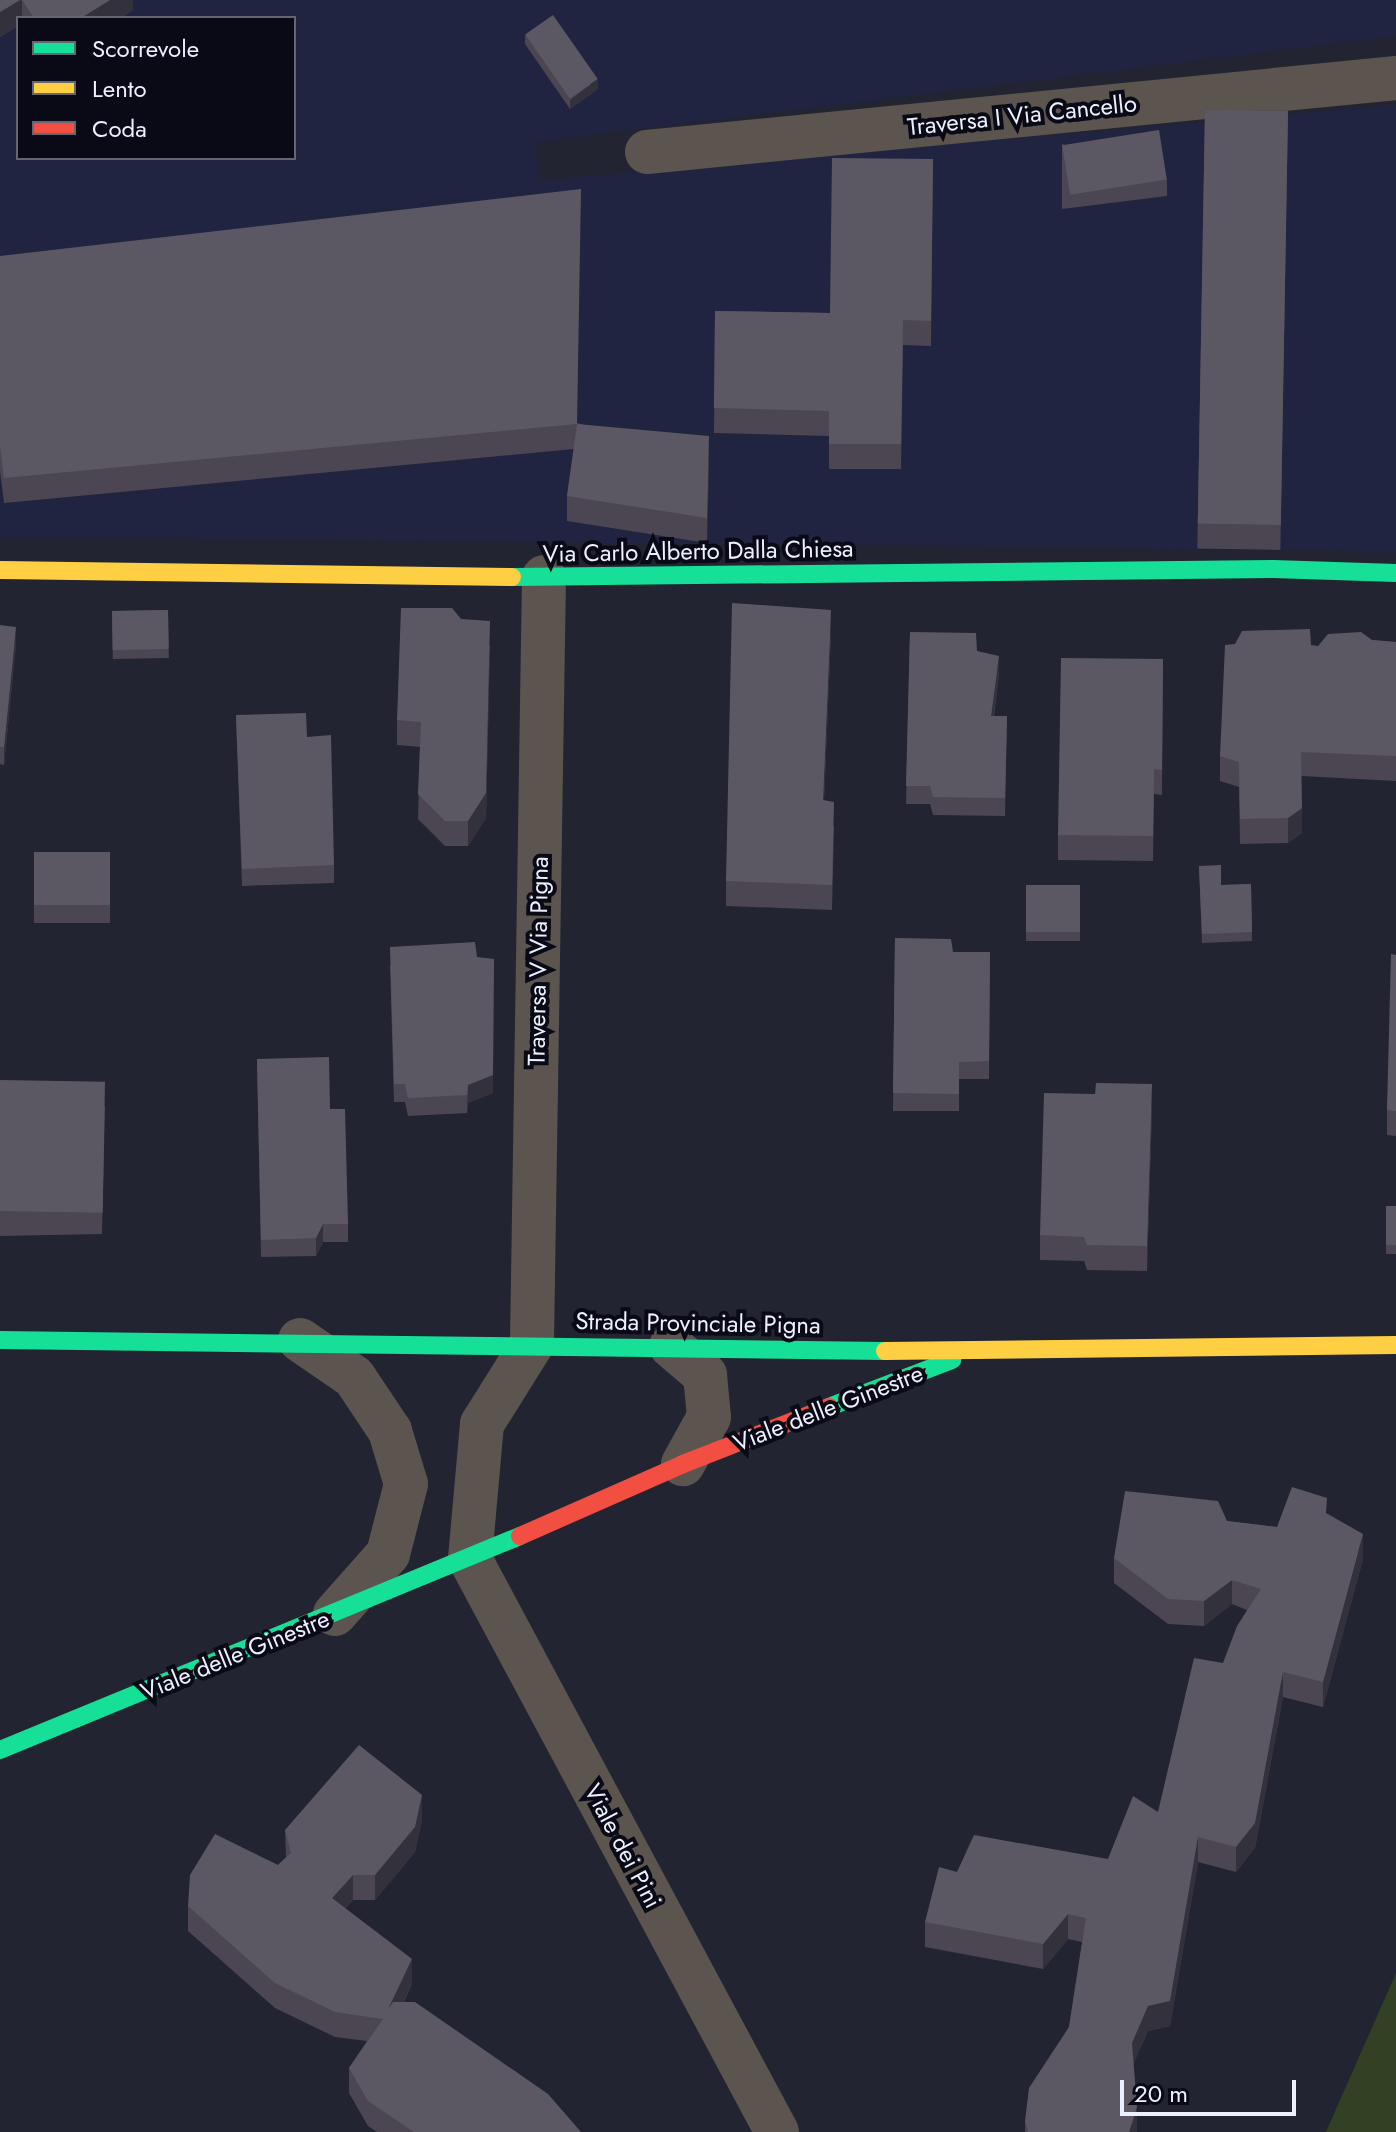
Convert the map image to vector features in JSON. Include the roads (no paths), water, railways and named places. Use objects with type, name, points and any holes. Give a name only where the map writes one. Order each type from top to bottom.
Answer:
[{"type":"street","name":"Traversa I Via Cancello","points":[[647,152],[1396,78]]},
{"type":"street","name":"Via Carlo Alberto Dalla Chiesa","points":[[0,570],[544,577],[1258,569],[1396,573]]},
{"type":"street","name":"Traversa V Via Pigna","points":[[532,1344],[544,577]]},
{"type":"street","name":"Strada Provinciale Pigna","points":[[0,1340],[300,1340],[973,1352],[1396,1345]]},
{"type":"street","points":[[300,1340],[354,1377],[390,1431],[406,1484],[388,1554],[335,1614]]},
{"type":"street","points":[[470,1559],[482,1424],[532,1344]]},
{"type":"street","name":"Viale delle Ginestre","points":[[671,1346],[705,1375],[707,1389],[709,1417],[683,1464]]},
{"type":"street","name":"Viale delle Ginestre","points":[[0,1750],[470,1559],[683,1464],[973,1352]]},
{"type":"street","name":"Viale dei Pini","points":[[470,1559],[777,2132]]}]
